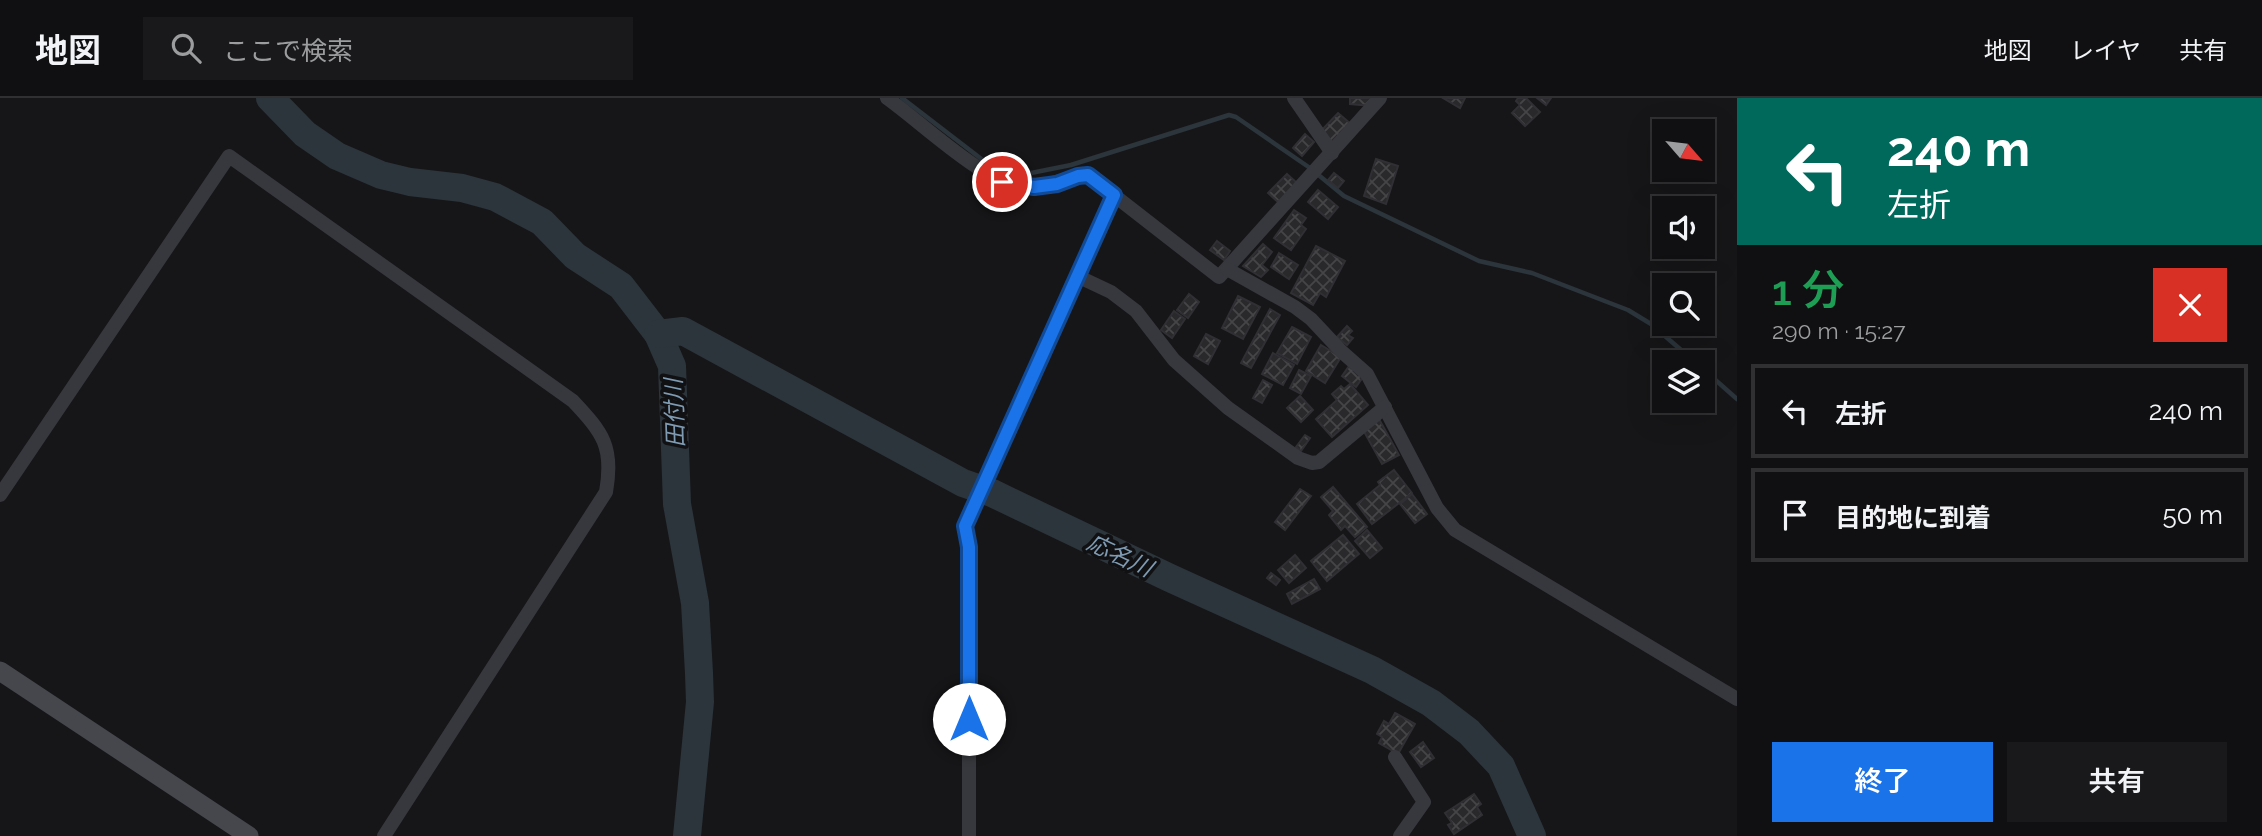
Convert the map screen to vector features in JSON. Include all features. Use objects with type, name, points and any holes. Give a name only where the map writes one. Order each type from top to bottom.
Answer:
[{"type":"street","points":[[887,98],[980,169],[1002,182],[1034,187],[1088,175],[1219,277],[1380,98]]},
{"type":"street","points":[[1294,98],[1332,153]]},
{"type":"street","points":[[0,495],[229,156],[573,401],[594,424],[610,456],[606,492],[383,836]]},
{"type":"street","points":[[970,836],[969,547],[965,526],[1114,195]]},
{"type":"street","points":[[1227,269],[1295,307],[1311,319],[1367,374],[1437,508],[1455,530],[1737,699]]},
{"type":"street","points":[[1077,276],[1111,292],[1136,311],[1174,360],[1197,383],[1297,458],[1312,463],[1319,462],[1385,407]]},
{"type":"street","points":[[0,671],[249,836]]},
{"type":"street","points":[[1395,757],[1424,802],[1399,836]]},
{"type":"building","points":[[1350,98],[1372,98],[1371,106],[1350,104]]},
{"type":"building","points":[[1443,98],[1465,98],[1460,108]]},
{"type":"building","points":[[1518,98],[1526,98],[1540,112],[1525,126],[1512,113],[1520,105],[1516,101]]},
{"type":"building","points":[[1537,98],[1551,98],[1546,105]]},
{"type":"building","points":[[1338,113],[1351,124],[1333,144],[1320,132]]},
{"type":"building","points":[[1305,134],[1314,142],[1302,156],[1293,148]]},
{"type":"building","points":[[1376,159],[1398,166],[1386,204],[1364,196]]},
{"type":"building","points":[[1334,173],[1344,181],[1338,188],[1328,180]]},
{"type":"building","points":[[1287,174],[1297,183],[1278,202],[1268,193]]},
{"type":"building","points":[[1318,190],[1338,207],[1328,219],[1308,202]]},
{"type":"building","points":[[1294,210],[1306,218],[1301,225],[1306,229],[1291,250],[1274,238]]},
{"type":"building","points":[[1217,241],[1230,251],[1224,260],[1210,250]]},
{"type":"building","points":[[1263,244],[1272,252],[1262,265],[1268,270],[1261,277],[1243,266]]},
{"type":"building","points":[[1316,246],[1345,261],[1326,297],[1320,293],[1313,305],[1291,293]]},
{"type":"building","points":[[1279,253],[1298,265],[1289,279],[1271,267]]},
{"type":"building","points":[[1189,294],[1199,302],[1188,318],[1177,310]]},
{"type":"building","points":[[1238,296],[1260,307],[1243,339],[1222,328]]},
{"type":"building","points":[[1270,309],[1280,315],[1251,368],[1241,363]]},
{"type":"building","points":[[1174,311],[1185,319],[1172,338],[1161,330]]},
{"type":"building","points":[[1347,326],[1352,331],[1348,335],[1353,338],[1347,345],[1337,337]]},
{"type":"building","points":[[1292,327],[1311,337],[1297,364],[1277,353]]},
{"type":"building","points":[[1206,334],[1220,341],[1208,364],[1194,356]]},
{"type":"building","points":[[1321,345],[1341,357],[1325,383],[1306,371]]},
{"type":"building","points":[[1273,353],[1294,365],[1283,385],[1262,374]]},
{"type":"building","points":[[1349,366],[1363,377],[1356,387],[1342,376]]},
{"type":"building","points":[[1299,370],[1311,376],[1301,394],[1290,388]]},
{"type":"building","points":[[1263,380],[1272,385],[1262,403],[1253,398]]},
{"type":"building","points":[[1350,384],[1368,405],[1332,437],[1316,419],[1337,400],[1332,394],[1341,386],[1344,389]]},
{"type":"building","points":[[1300,396],[1313,410],[1301,422],[1287,408]]},
{"type":"building","points":[[1379,419],[1399,455],[1382,464],[1362,428]]},
{"type":"building","points":[[1305,435],[1310,438],[1301,451],[1296,447]]},
{"type":"building","points":[[1394,470],[1412,493],[1372,524],[1357,504]]},
{"type":"building","points":[[1333,487],[1367,527],[1355,537],[1345,526],[1341,530],[1329,515],[1333,511],[1321,497]]},
{"type":"building","points":[[1300,489],[1311,496],[1285,530],[1275,522]]},
{"type":"building","points":[[1412,494],[1427,514],[1415,523],[1400,504]]},
{"type":"building","points":[[1367,530],[1382,548],[1370,558],[1355,541]]},
{"type":"building","points":[[1343,535],[1359,554],[1327,581],[1311,561]]},
{"type":"building","points":[[1295,555],[1306,568],[1289,583],[1278,570]]},
{"type":"building","points":[[1271,573],[1280,580],[1276,585],[1267,578]]},
{"type":"building","points":[[1314,579],[1320,589],[1292,604],[1287,594]]},
{"type":"building","points":[[1395,713],[1415,724],[1398,754],[1379,743],[1382,737],[1377,734],[1384,721],[1389,724]]},
{"type":"building","points":[[1423,742],[1434,758],[1421,767],[1410,752]]},
{"type":"building","points":[[1474,794],[1481,804],[1477,807],[1482,815],[1454,834],[1448,825],[1452,823],[1445,813]]},
{"type":"waterway","name":"田付川","points":[[270,98],[305,134],[337,156],[381,175],[410,182],[462,188],[495,197],[542,222],[575,256],[621,286],[658,334],[672,366],[677,504],[695,603],[700,702],[687,836]]},
{"type":"waterway","points":[[902,98],[984,161],[1012,174],[1021,175],[1071,165],[1229,115],[1236,117],[1310,168],[1344,196],[1479,261],[1532,273],[1628,310],[1651,324],[1681,350]]},
{"type":"waterway","name":"応名川","points":[[658,334],[683,331],[963,483],[992,493],[1372,670],[1431,703],[1469,732],[1501,766],[1532,836]]},
{"type":"waterway","points":[[1715,380],[1737,399]]},
{"type":"route","points":[[969,719],[969,547],[965,526],[1114,195],[1088,175],[1034,187],[1002,182]]}]
